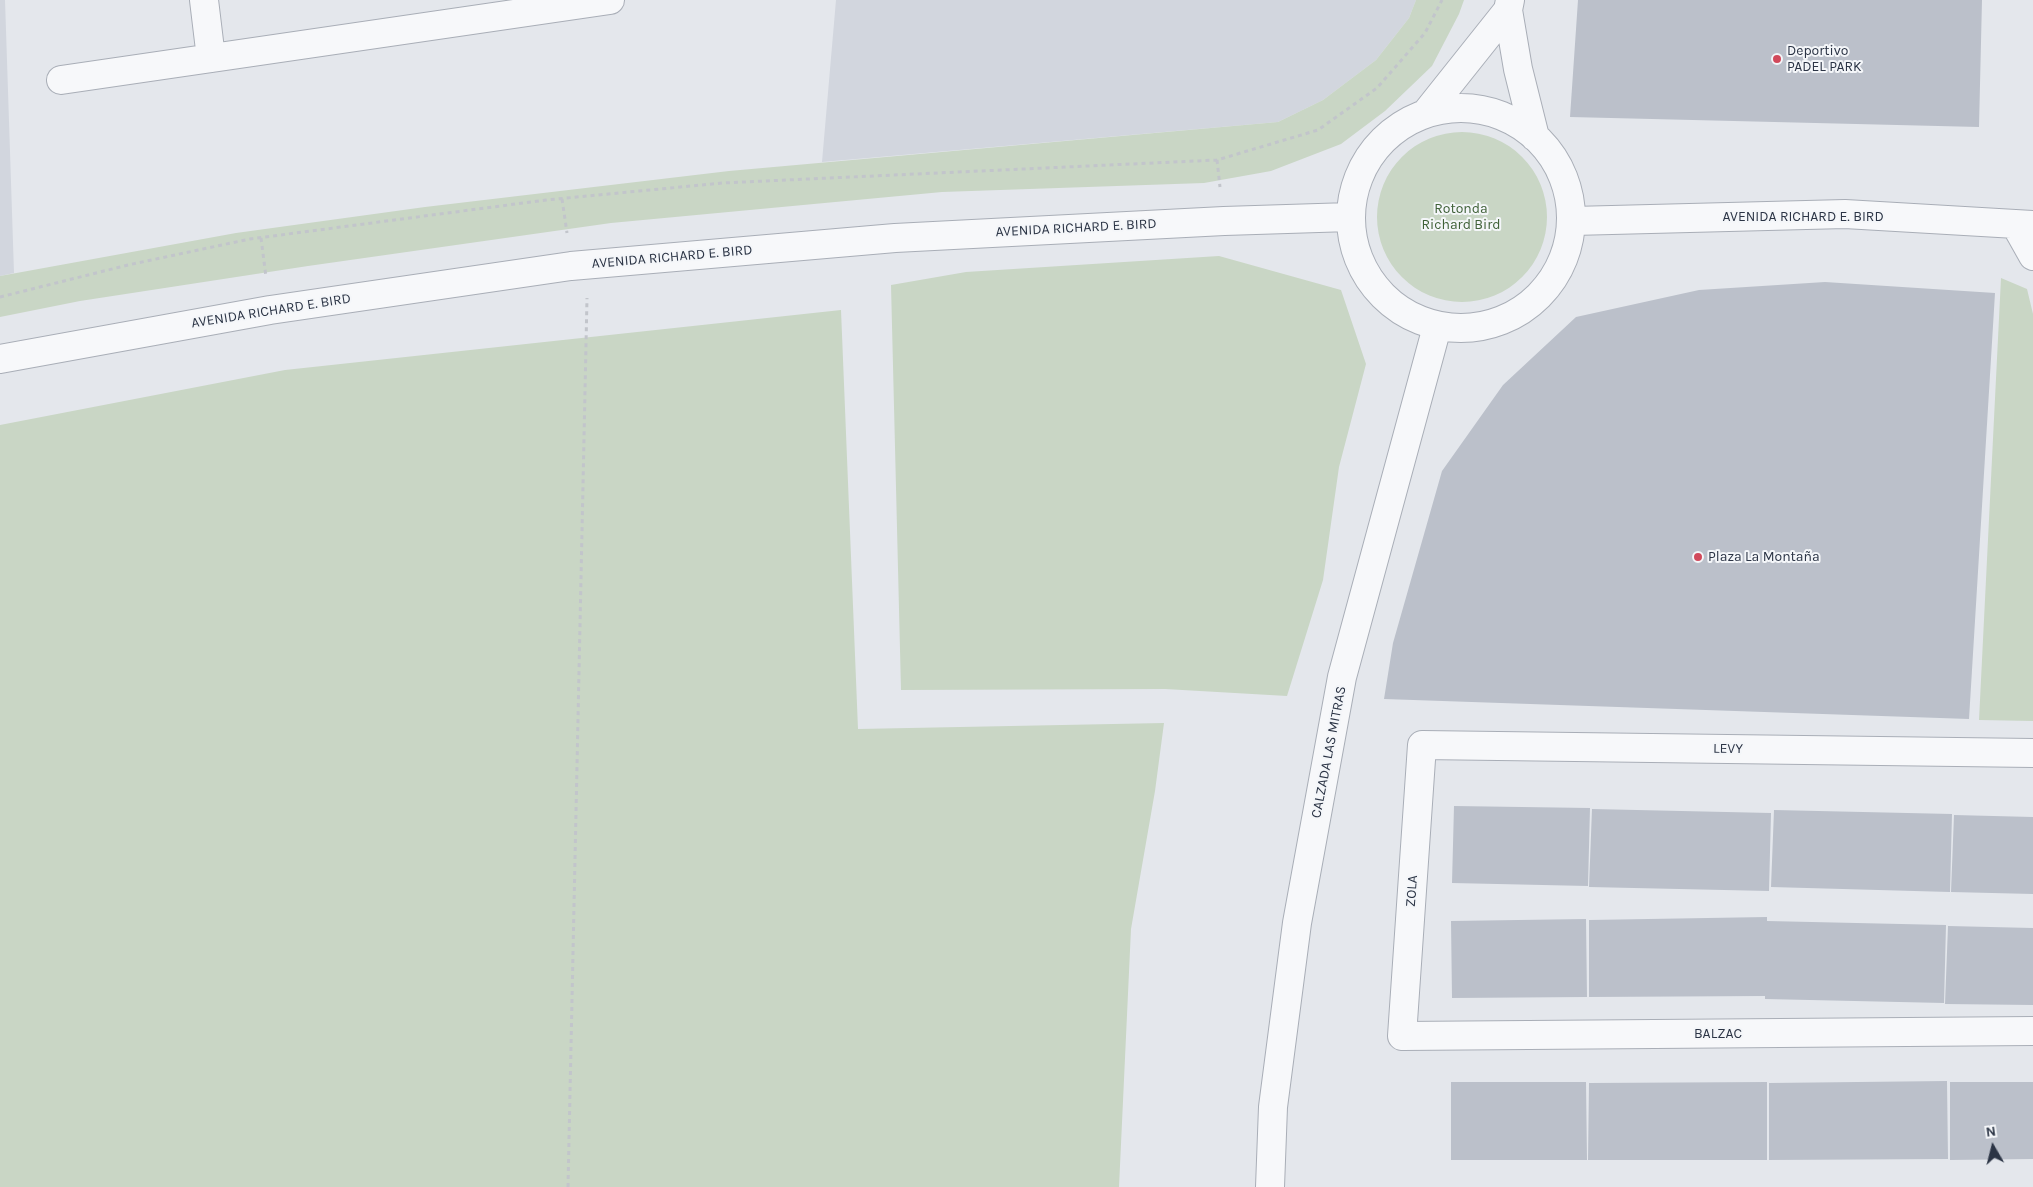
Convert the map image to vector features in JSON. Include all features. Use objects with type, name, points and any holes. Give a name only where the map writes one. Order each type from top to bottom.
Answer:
[{"type":"street","points":[[204,0],[211,58]]},
{"type":"street","points":[[61,80],[610,0]]},
{"type":"street","points":[[1426,113],[1509,5]]},
{"type":"street","points":[[1509,5],[1518,69],[1536,137]]},
{"type":"street","points":[[1459,107],[1493,112],[1526,128],[1536,137],[1552,153],[1567,185],[1573,221],[1567,253],[1552,282],[1530,305],[1502,321],[1470,329],[1437,327],[1402,313],[1374,288],[1356,254],[1350,217],[1356,183],[1371,153],[1395,129],[1426,113],[1459,107]]},
{"type":"street","name":"AVENIDA RICHARD E. BIRD","points":[[1573,221],[1845,214],[2024,224]]},
{"type":"street","name":"AVENIDA RICHARD E. BIRD","points":[[0,358],[270,310],[587,265],[895,238],[1224,221],[1350,217]]},
{"type":"street","points":[[2024,224],[2033,256]]},
{"type":"street","name":"CALZADA LAS MITRAS","points":[[1270,1187],[1273,1107],[1297,923],[1342,677],[1437,327]]},
{"type":"street","name":"LEVY","points":[[1422,745],[2033,753]]},
{"type":"street","name":"ZOLA","points":[[1402,1036],[1422,745]]},
{"type":"street","name":"BALZAC","points":[[1402,1036],[2033,1031]]},
{"type":"path","points":[[0,297],[128,265],[261,238],[546,200],[722,183],[1216,160],[1318,130],[1378,88],[1425,33],[1442,0]]},
{"type":"path","points":[[261,238],[270,310]]},
{"type":"path","points":[[568,1187],[587,265]]},
{"type":"shaded area","points":[[0,0],[5,0],[14,273],[0,276]]},
{"type":"shaded area","points":[[836,0],[1416,0],[1409,18],[1376,60],[1323,100],[1278,122],[822,162]]},
{"type":"green space","points":[[1416,0],[1464,0],[1459,14],[1432,66],[1385,111],[1341,144],[1271,171],[1204,183],[942,192],[611,223],[80,301],[0,317],[0,276],[236,233],[425,207],[729,171],[1278,122],[1323,100],[1376,60],[1409,18]]},
{"type":"green space","name":"Rotonda Richard Bird","points":[[1454,132],[1470,132],[1495,138],[1516,151],[1528,163],[1541,184],[1547,217],[1541,250],[1528,271],[1516,283],[1495,296],[1470,302],[1454,302],[1429,296],[1408,283],[1396,271],[1383,250],[1377,225],[1377,209],[1383,184],[1396,163],[1408,151],[1429,138]]},
{"type":"green space","points":[[1219,256],[1341,290],[1366,364],[1339,467],[1323,580],[1287,696],[1165,689],[901,690],[891,285],[966,272]]},
{"type":"green space","points":[[2001,278],[2027,289],[2033,314],[2033,721],[1979,720]]},
{"type":"green space","points":[[841,310],[858,729],[1164,723],[1155,791],[1131,929],[1119,1187],[0,1187],[0,425],[285,370]]},
{"type":"building","name":"Deportivo PADEL PARK","points":[[1578,0],[1982,0],[1979,127],[1570,117]]},
{"type":"building","name":"Plaza La Montaña","points":[[1825,282],[1995,293],[1969,719],[1384,699],[1393,643],[1442,471],[1503,385],[1576,317],[1699,290]]},
{"type":"building","points":[[1454,806],[1590,808],[1588,886],[1452,883]]},
{"type":"building","points":[[1592,809],[1771,813],[1769,891],[1589,887]]},
{"type":"building","points":[[1774,810],[1952,814],[1950,892],[1771,887]]},
{"type":"building","points":[[1954,815],[2033,817],[2033,894],[1951,892]]},
{"type":"building","points":[[1767,917],[1767,921],[1946,925],[1944,1003],[1765,999],[1765,996],[1589,997],[1589,920]]},
{"type":"building","points":[[1586,919],[1587,997],[1452,998],[1451,921]]},
{"type":"building","points":[[1948,926],[2033,928],[2033,1005],[1945,1004]]},
{"type":"building","points":[[1947,1081],[1948,1159],[1769,1160],[1769,1083]]},
{"type":"building","points":[[1451,1082],[1586,1082],[1587,1160],[1451,1160]]},
{"type":"building","points":[[1767,1082],[1767,1160],[1588,1160],[1589,1083]]},
{"type":"building","points":[[1950,1082],[2033,1082],[2033,1159],[1950,1160]]},
{"type":"place","name":"Deportivo PADEL PARK","points":[[1777,59]]},
{"type":"place","name":"Plaza La Montaña","points":[[1698,557]]}]
